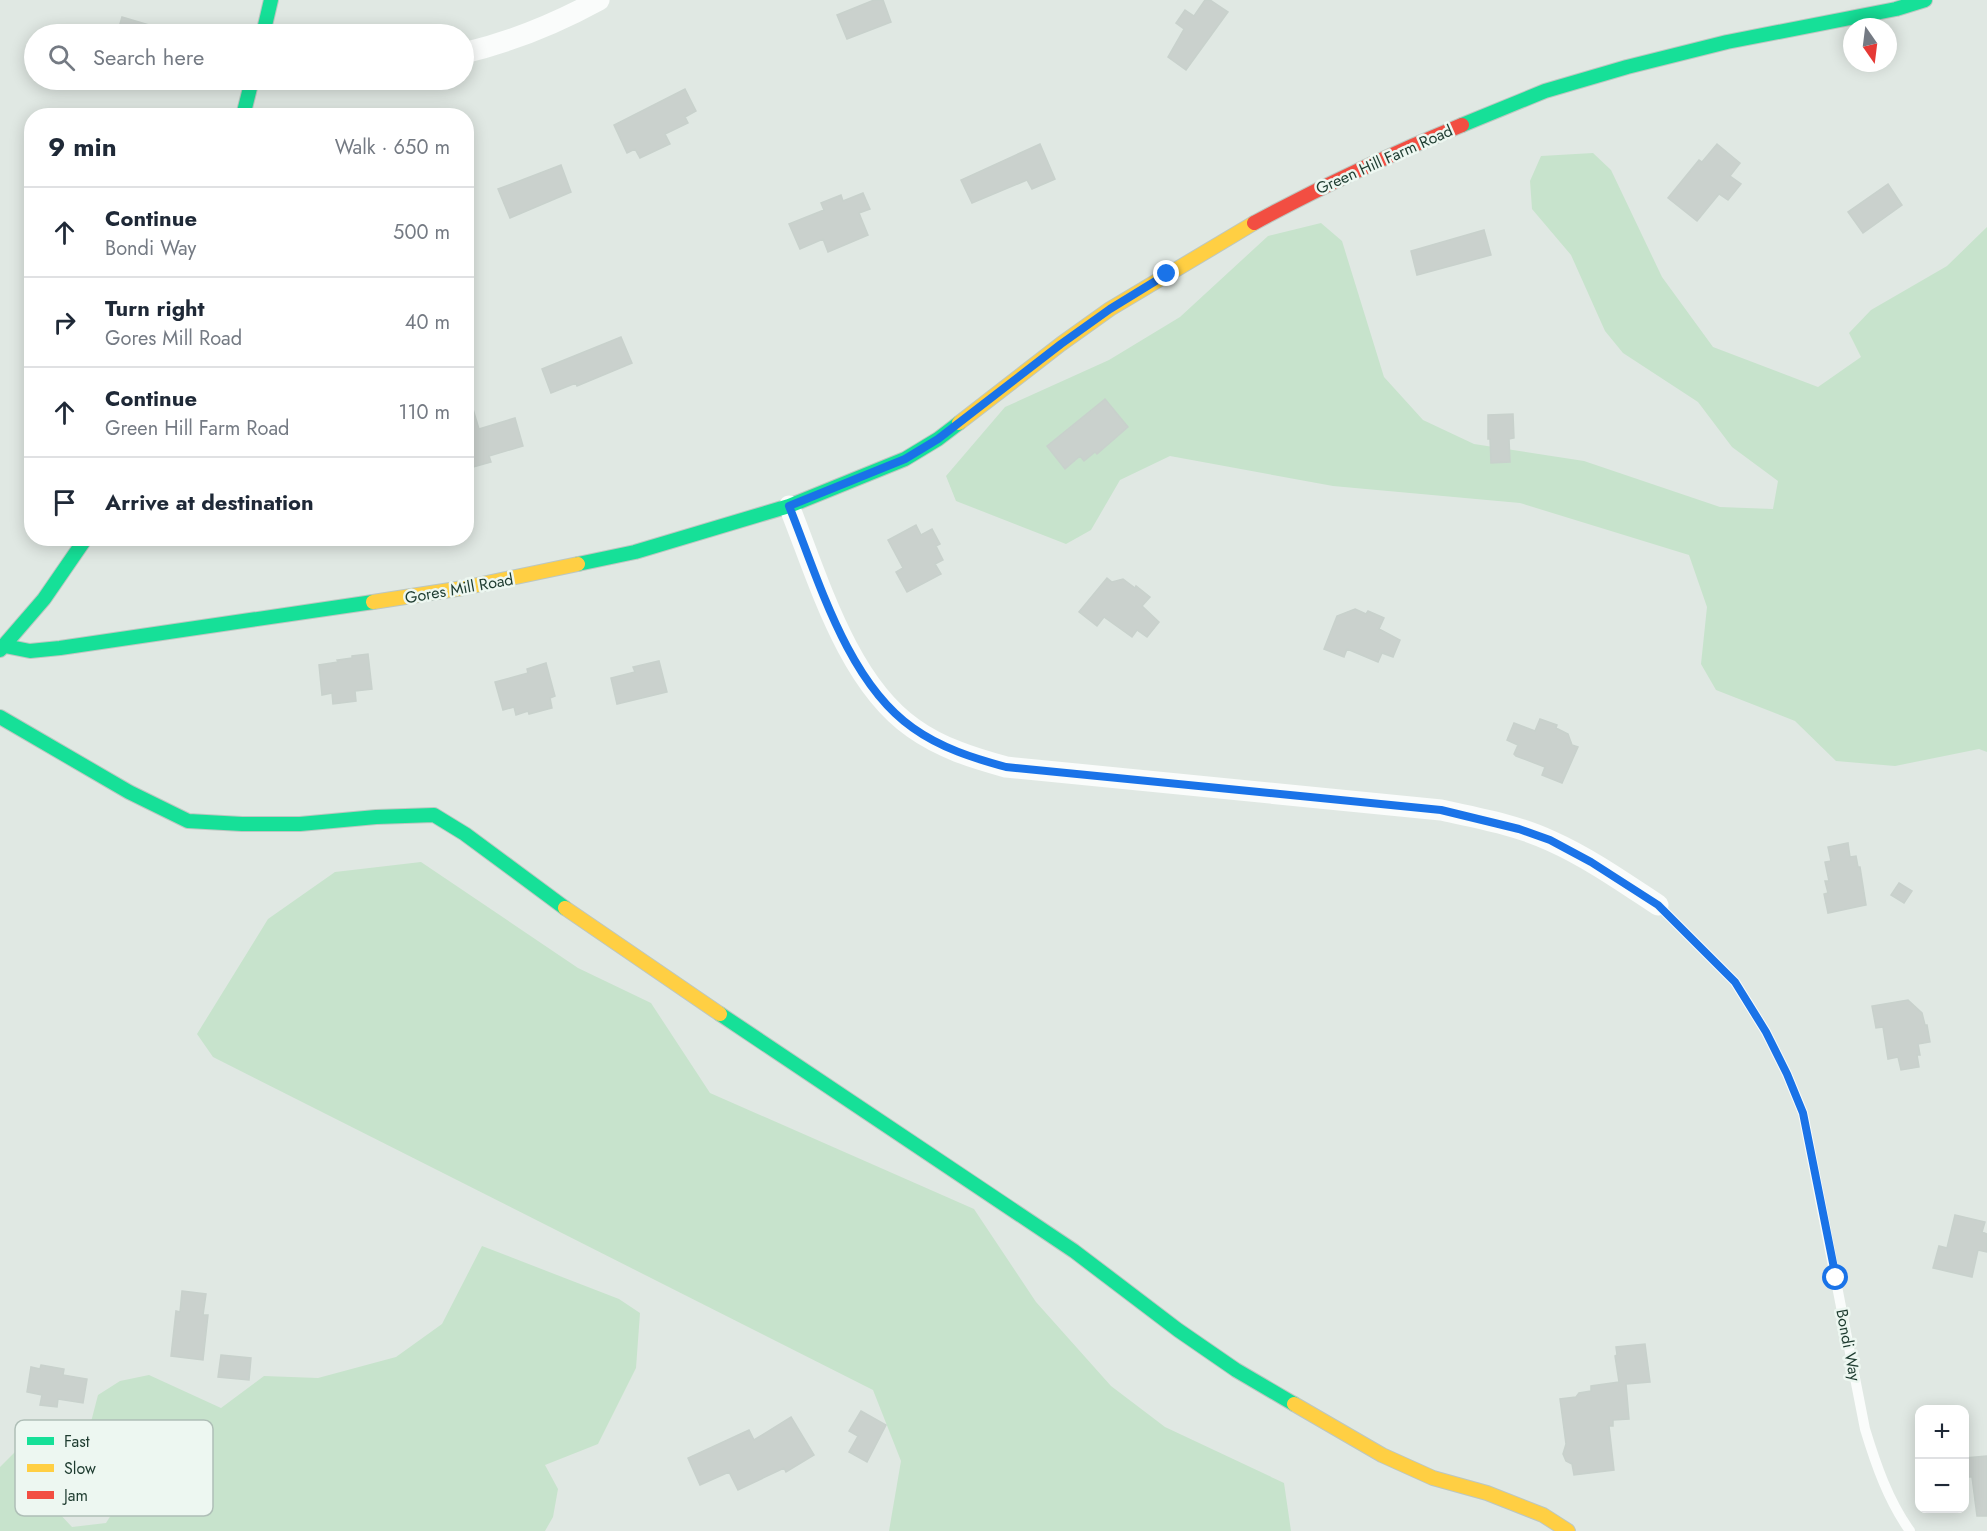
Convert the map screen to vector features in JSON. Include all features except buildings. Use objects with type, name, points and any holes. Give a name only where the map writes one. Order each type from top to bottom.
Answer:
[{"type":"street","points":[[265,24],[271,0]]},
{"type":"street","points":[[474,50],[548,24],[599,0]]},
{"type":"street","name":"Green Hill Farm Road","points":[[905,459],[938,439],[1110,309],[1305,195],[1389,155],[1545,91],[1627,67],[1727,42],[1896,9],[1925,0]]},
{"type":"street","points":[[245,108],[250,90]]},
{"type":"street","name":"Gores Mill Road","points":[[2,648],[30,651],[191,630],[463,588],[635,552],[789,506],[905,459]]},
{"type":"street","name":"Bondi Way","points":[[789,506],[838,628],[862,674],[911,728],[938,744],[967,757],[1006,767],[1441,810],[1479,818],[1550,840],[1591,862],[1658,905]]},
{"type":"street","points":[[2,648],[44,599],[81,546]]},
{"type":"street","points":[[0,717],[129,792],[188,821],[300,824],[376,816],[434,815],[465,834],[596,930],[1074,1251],[1178,1330],[1236,1370],[1382,1455],[1433,1478],[1487,1493],[1543,1515],[1568,1531]]},
{"type":"lane","name":"Bondi Way","points":[[1658,905],[1735,982],[1766,1032],[1799,1103],[1803,1113],[1865,1429],[1878,1472],[1898,1514],[1910,1531]]},
{"type":"green space","points":[[1593,153],[1611,170],[1662,277],[1713,347],[1818,387],[1861,357],[1849,333],[1871,310],[1947,266],[1987,227],[1987,752],[1979,749],[1895,766],[1836,761],[1795,721],[1716,690],[1701,664],[1707,607],[1689,555],[1520,503],[1333,486],[1170,456],[1120,480],[1091,530],[1066,544],[956,501],[946,476],[1005,407],[1109,360],[1180,317],[1268,236],[1321,223],[1342,241],[1384,377],[1423,420],[1474,444],[1584,461],[1720,507],[1773,509],[1778,481],[1732,447],[1698,402],[1623,353],[1605,331],[1571,255],[1532,209],[1530,181],[1541,156]]},
{"type":"green space","points":[[421,862],[578,968],[651,1003],[710,1093],[974,1209],[1036,1302],[1111,1386],[1165,1427],[1284,1483],[1291,1531],[889,1531],[901,1461],[873,1390],[213,1057],[197,1034],[268,919],[335,872]]},
{"type":"green space","points":[[482,1246],[619,1299],[640,1313],[636,1368],[598,1444],[545,1465],[558,1489],[553,1517],[545,1531],[0,1531],[0,1467],[15,1452],[15,1516],[62,1516],[72,1527],[106,1523],[110,1516],[213,1516],[213,1420],[92,1420],[98,1395],[120,1381],[149,1375],[221,1408],[264,1376],[318,1378],[396,1357],[442,1324]]},
{"type":"traffic: fast","points":[[265,24],[271,0]]},
{"type":"traffic: fast","points":[[1462,125],[1545,91],[1627,67],[1727,42],[1896,9],[1925,0]]},
{"type":"traffic: fast","points":[[245,108],[250,90]]},
{"type":"traffic: fast","points":[[578,564],[635,552],[789,506],[905,459],[959,423]]},
{"type":"traffic: fast","points":[[0,650],[44,599],[80,546]]},
{"type":"traffic: fast","points":[[5,646],[30,651],[60,648],[373,602]]},
{"type":"traffic: fast","points":[[0,717],[129,792],[188,821],[300,824],[376,817],[434,815],[465,834],[565,908]]},
{"type":"traffic: fast","points":[[720,1014],[1074,1251],[1178,1330],[1236,1370],[1294,1404]]},
{"type":"traffic: slow","points":[[959,423],[1110,309],[1254,223]]},
{"type":"traffic: slow","points":[[373,602],[463,588],[578,564]]},
{"type":"traffic: slow","points":[[565,908],[720,1014]]},
{"type":"traffic: slow","points":[[1294,1404],[1382,1455],[1433,1478],[1487,1493],[1543,1515],[1568,1531]]},
{"type":"traffic: jam","points":[[1254,223],[1357,171],[1462,125]]},
{"type":"route","points":[[1167,274],[1110,309],[1061,344],[938,439],[905,459],[789,506],[838,628],[862,674],[911,728],[967,757],[1006,767],[1441,810],[1519,829],[1550,840],[1591,862],[1658,905],[1735,982],[1766,1032],[1803,1113],[1836,1278]]}]
